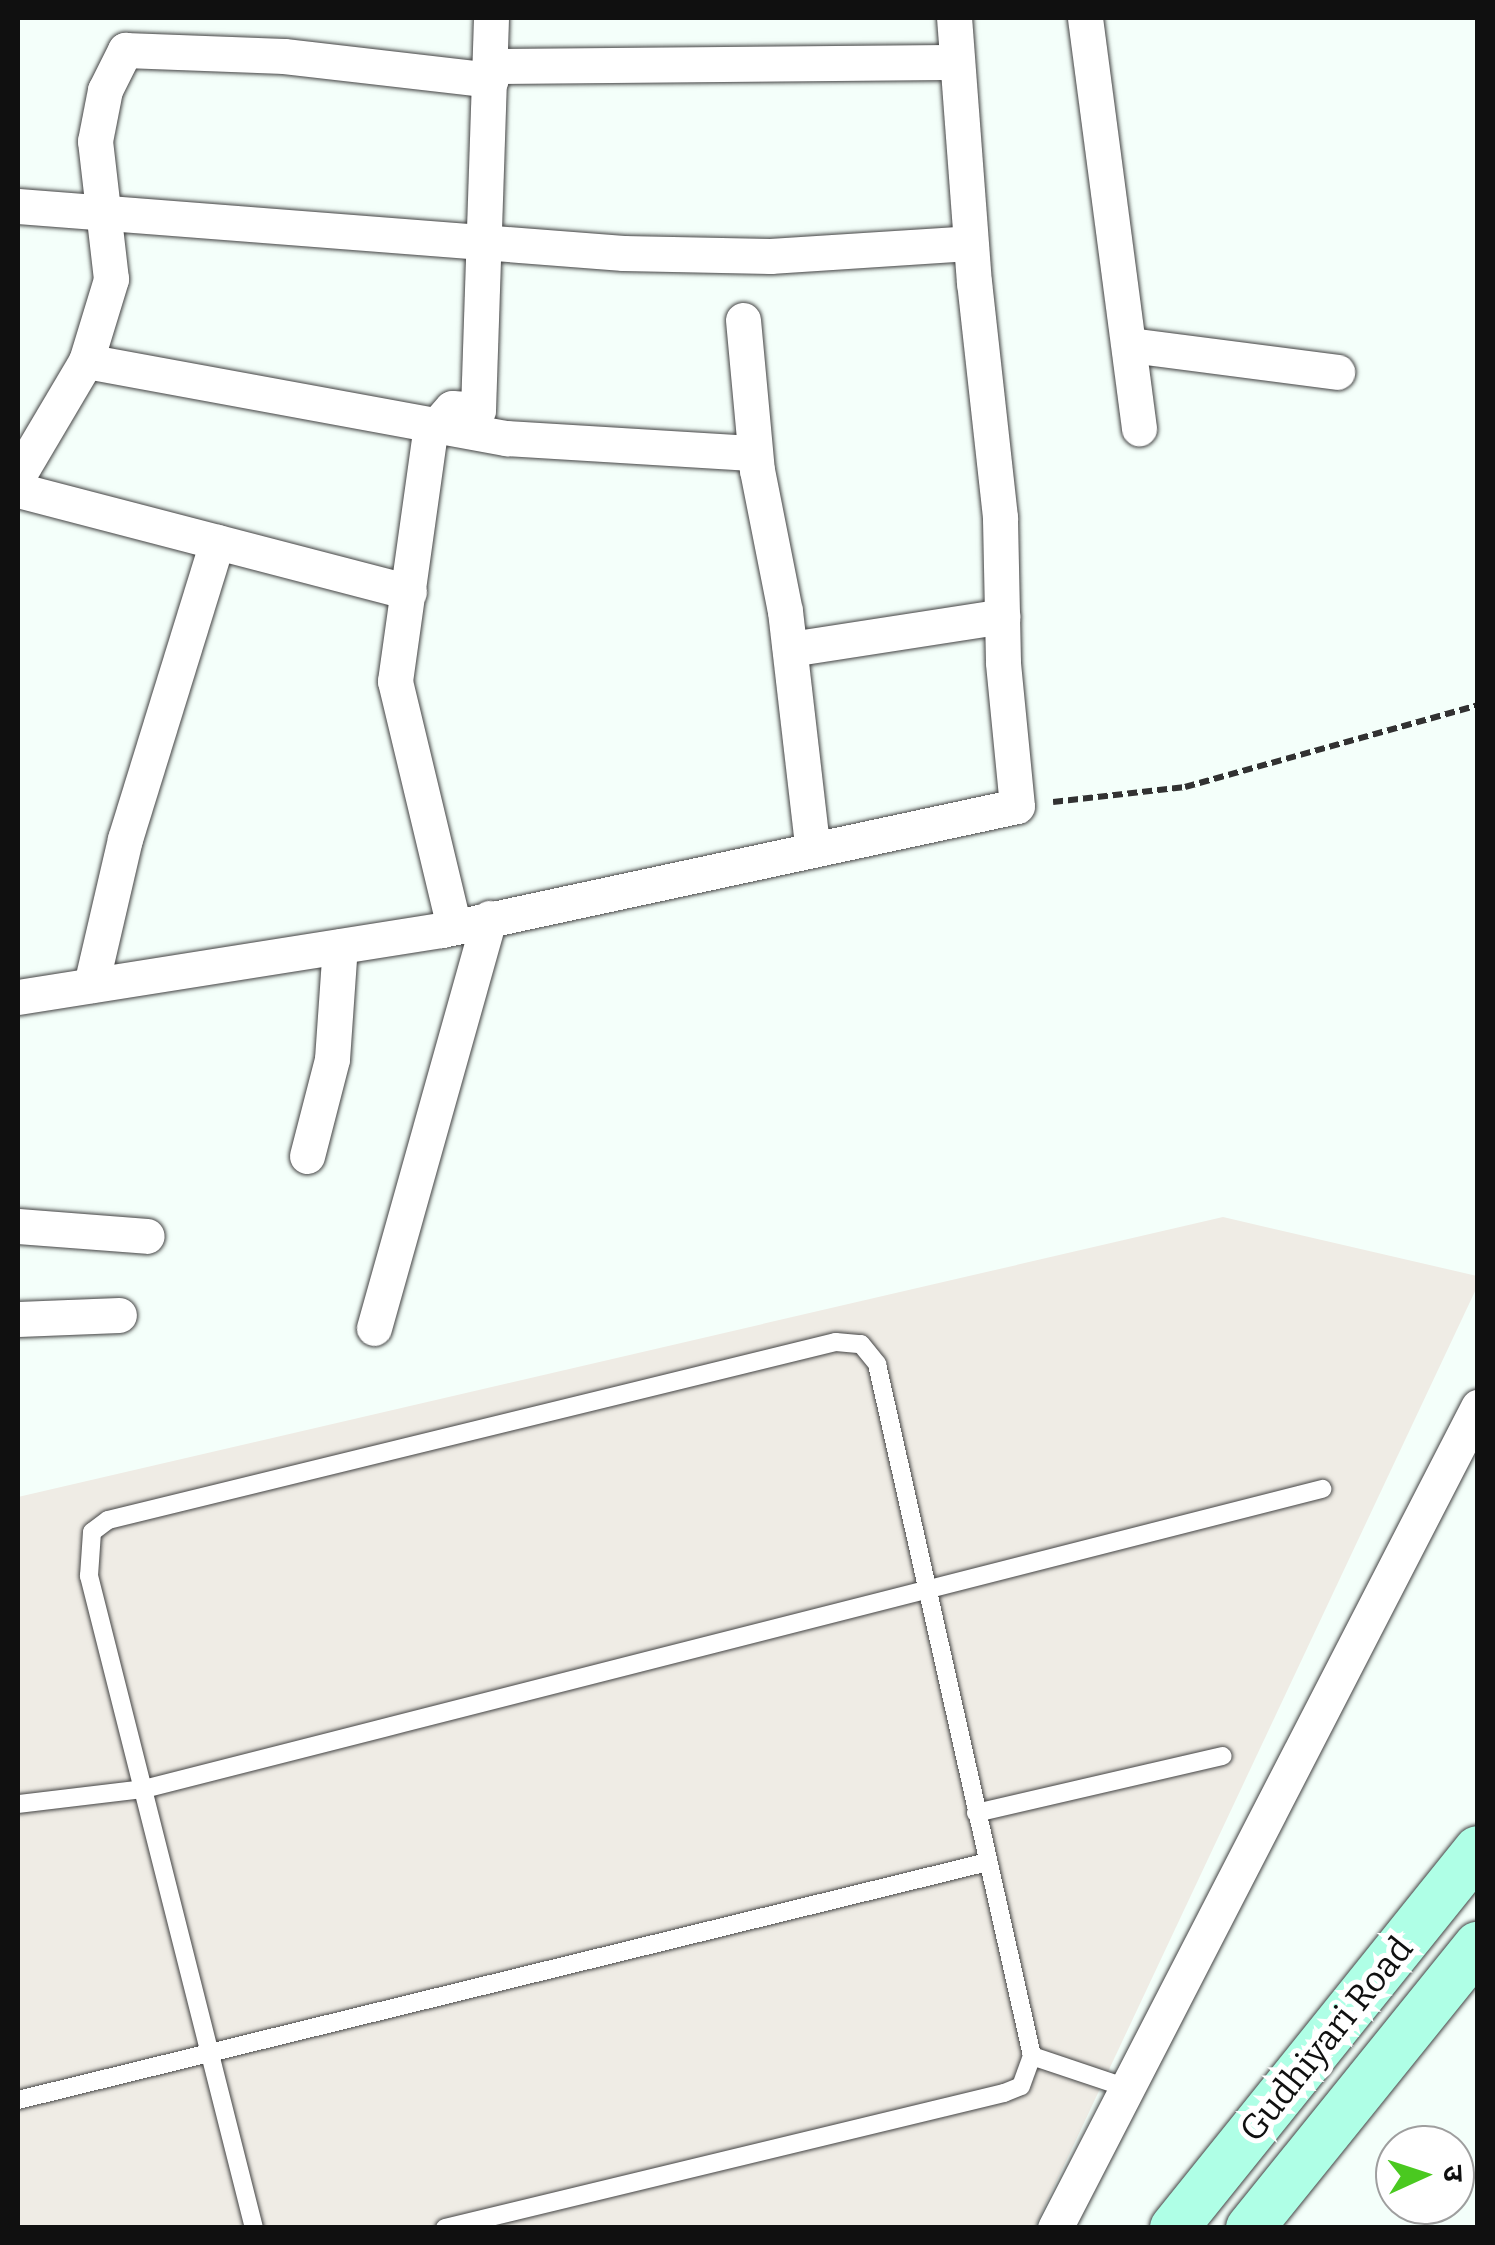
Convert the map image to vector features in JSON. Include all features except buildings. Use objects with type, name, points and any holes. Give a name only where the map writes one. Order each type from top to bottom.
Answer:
[{"type":"street","points":[[454,927],[395,681],[430,433],[452,408],[478,410],[491,18]]},
{"type":"street","points":[[18,997],[454,927],[812,846],[1017,806],[1002,616],[1000,517],[970,242],[954,18]]},
{"type":"street","points":[[1085,18],[1139,428]]},
{"type":"street","points":[[18,476],[86,362],[111,280],[96,142],[105,90],[125,50],[284,56],[490,73],[957,62]]},
{"type":"street","points":[[18,206],[623,252],[770,256],[970,242]]},
{"type":"street","points":[[743,320],[755,453],[790,649],[812,846]]},
{"type":"street","points":[[1130,345],[1337,372]]},
{"type":"street","points":[[86,362],[506,438],[755,453]]},
{"type":"street","points":[[18,490],[409,592]]},
{"type":"street","points":[[91,985],[125,839],[217,542]]},
{"type":"street","points":[[790,649],[1002,616]]},
{"type":"street","points":[[374,1328],[489,918]]},
{"type":"street","points":[[307,1156],[332,1059],[340,946]]},
{"type":"street","points":[[18,1226],[147,1236]]},
{"type":"street","points":[[18,1319],[119,1315]]},
{"type":"street","points":[[1055,2228],[1124,2086],[1478,1408]]},
{"type":"street","name":"Gudhiyari Road","points":[[1174,2228],[1478,1850]]},
{"type":"street","name":"Gudhiyari Road","points":[[1250,2228],[1478,1945]]},
{"type":"lane","points":[[254,2228],[88,1576],[92,1532],[108,1520],[667,1380],[836,1342],[861,1344],[878,1364],[925,1590],[1032,2056],[1021,2086],[1004,2094],[445,2228]]},
{"type":"lane","points":[[18,1804],[144,1790],[1322,1489]]},
{"type":"lane","points":[[976,1814],[1222,1756]]},
{"type":"lane","points":[[18,2100],[988,1862]]},
{"type":"lane","points":[[1032,2056],[1124,2086]]},
{"type":"path","points":[[1017,806],[1186,787],[1478,705]]},
{"type":"shaded area","points":[[1223,1217],[1477,1276],[1477,1287],[1035,2227],[18,2227],[18,1497]]}]
